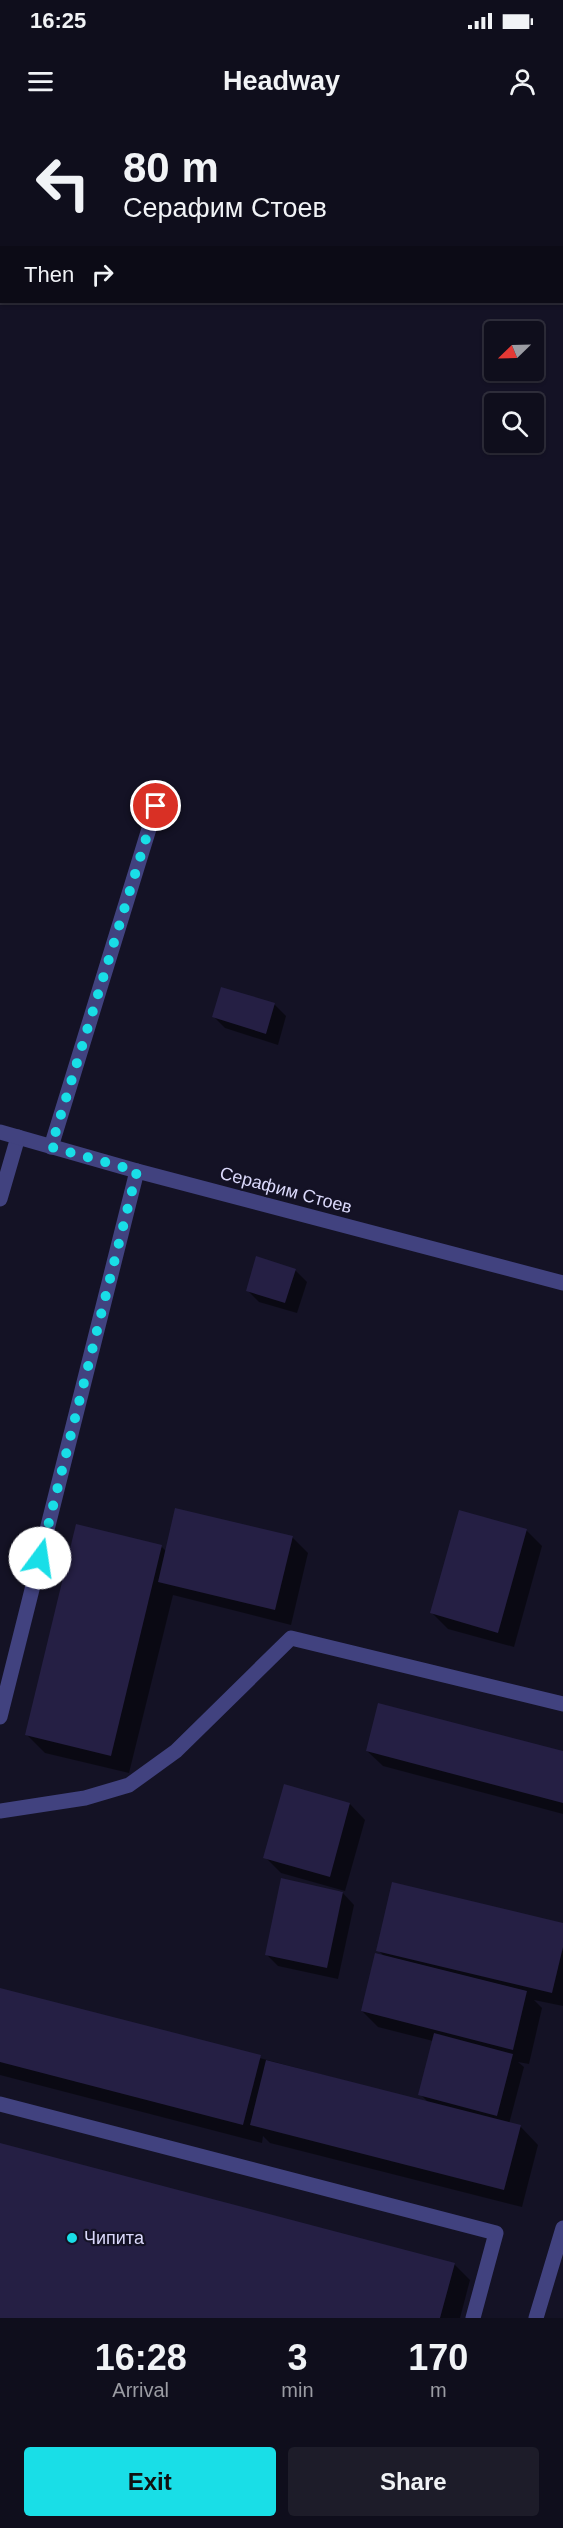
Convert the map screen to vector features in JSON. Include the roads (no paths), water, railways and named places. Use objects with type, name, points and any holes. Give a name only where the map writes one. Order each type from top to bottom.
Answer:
[{"type":"street","points":[[51,1147],[156,806]]},
{"type":"street","name":"Серафим Стоев","points":[[0,1132],[137,1171],[563,1283]]},
{"type":"street","points":[[0,1199],[18,1137]]},
{"type":"street","points":[[0,1717],[137,1171]]},
{"type":"street","points":[[0,1811],[85,1798],[129,1785],[176,1751],[291,1638],[563,1704]]},
{"type":"street","points":[[0,2104],[496,2233],[473,2318]]},
{"type":"street","points":[[536,2318],[563,2228]]},
{"type":"place","name":"Чипита","points":[[72,2238]]}]
